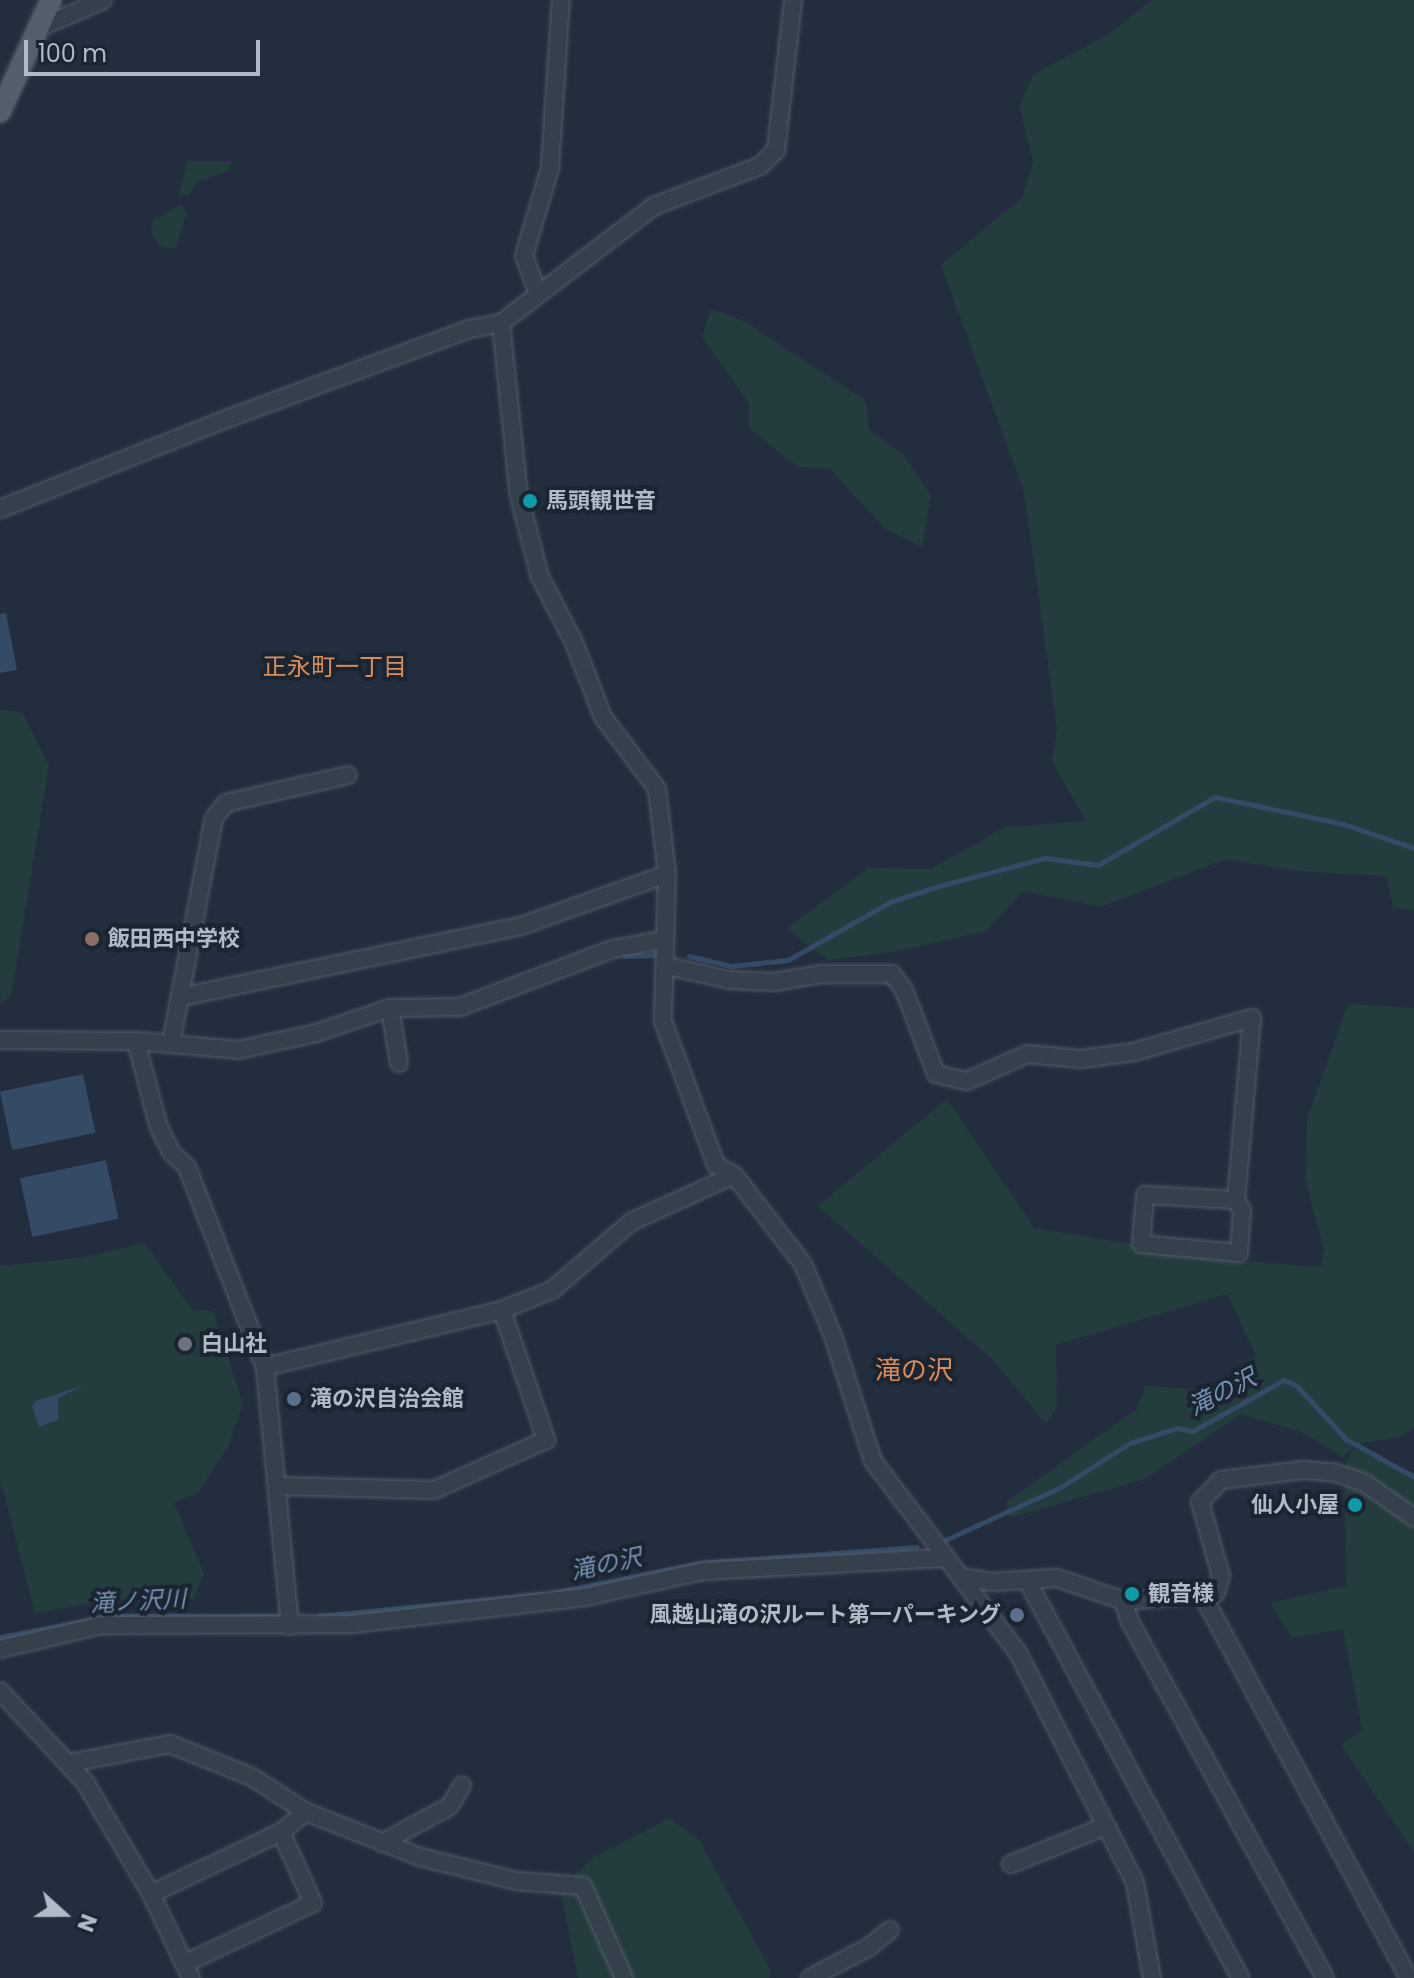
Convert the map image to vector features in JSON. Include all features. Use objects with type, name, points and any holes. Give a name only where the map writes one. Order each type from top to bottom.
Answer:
[{"type":"main road","points":[[0,112],[51,0]]},
{"type":"street","points":[[37,29],[103,0]]},
{"type":"street","points":[[538,294],[524,256],[550,168],[561,0]]},
{"type":"street","points":[[0,509],[316,386],[470,329],[501,323],[654,206],[760,166],[776,150],[793,0]]},
{"type":"street","points":[[501,323],[519,496],[540,577],[573,640],[603,717],[652,778],[667,874],[663,940],[667,966],[663,1021],[716,1165],[734,1175],[803,1264],[873,1461],[1018,1653],[1135,1883],[1153,1977]]},
{"type":"street","points":[[171,1043],[214,818],[226,803],[348,775]]},
{"type":"street","points":[[181,997],[521,926],[667,874]]},
{"type":"street","points":[[0,1040],[136,1041],[238,1050],[316,1033],[390,1008],[460,1007],[613,949],[663,940]]},
{"type":"street","points":[[667,966],[729,980],[774,982],[822,974],[892,974],[936,1074],[967,1081],[1027,1054],[1081,1059],[1134,1052],[1252,1018],[1236,1200],[1242,1210],[1239,1253],[1141,1244],[1145,1195],[1236,1200]]},
{"type":"street","points":[[390,1008],[399,1063]]},
{"type":"street","points":[[136,1041],[159,1128],[171,1152],[187,1167],[265,1367],[279,1486],[290,1626]]},
{"type":"street","points":[[265,1367],[502,1310],[569,1279],[631,1222],[734,1175]]},
{"type":"street","points":[[279,1486],[434,1490],[546,1440],[502,1310]]},
{"type":"street","points":[[961,1577],[991,1582],[1057,1578],[1124,1601],[1204,1598],[1216,1593],[1222,1583],[1200,1502],[1221,1480],[1304,1470],[1336,1473],[1376,1489],[1414,1518]]},
{"type":"street","points":[[0,1649],[102,1625],[290,1626],[585,1597],[703,1571],[944,1558]]},
{"type":"street","points":[[1027,1580],[1240,1978]]},
{"type":"street","points":[[1204,1598],[1409,1978]]},
{"type":"street","points":[[1124,1601],[1129,1620],[1325,1978]]},
{"type":"street","points":[[0,1691],[70,1763],[151,1894],[188,1971],[313,1903],[281,1832]]},
{"type":"street","points":[[70,1763],[170,1744],[252,1777],[306,1812],[382,1843],[517,1881],[583,1886],[624,1978]]},
{"type":"street","points":[[382,1843],[450,1806],[462,1785]]},
{"type":"street","points":[[151,1894],[281,1832],[306,1812]]},
{"type":"street","points":[[1011,1864],[1106,1826]]},
{"type":"street","points":[[810,1978],[869,1947],[890,1930]]},
{"type":"green space","points":[[1152,0],[1414,0],[1414,911],[1393,907],[1386,876],[1297,871],[1226,859],[1101,907],[1023,891],[986,931],[893,952],[827,960],[787,928],[869,868],[931,869],[1005,827],[1086,821],[1052,761],[1057,729],[1024,492],[941,265],[1022,198],[1033,162],[1019,107],[1033,75],[1109,34]]},
{"type":"green space","points":[[187,161],[232,161],[229,171],[197,182],[190,194],[179,196]]},
{"type":"green space","points":[[181,204],[187,212],[176,249],[159,246],[151,232],[153,221]]},
{"type":"green space","points":[[711,309],[746,322],[866,401],[869,430],[903,454],[931,495],[922,547],[886,529],[829,468],[798,467],[749,428],[749,403],[702,337]]},
{"type":"green space","points":[[0,710],[22,712],[49,766],[11,996],[0,1004]]},
{"type":"green space","points":[[1348,1004],[1414,1008],[1414,1428],[1400,1437],[1356,1444],[1343,1457],[1301,1432],[1241,1414],[1145,1479],[1009,1518],[1006,1502],[1137,1409],[1145,1386],[1209,1390],[1256,1356],[1227,1294],[1056,1345],[1057,1407],[1046,1424],[994,1361],[818,1206],[947,1099],[1034,1228],[1226,1260],[1321,1267],[1324,1249],[1305,1179],[1307,1119]]},
{"type":"green space","points":[[145,1243],[192,1310],[213,1311],[243,1404],[228,1447],[198,1493],[174,1502],[204,1573],[194,1599],[111,1600],[35,1613],[0,1479],[0,1266],[79,1258]]},
{"type":"green space","points":[[1355,1447],[1414,1473],[1414,1852],[1341,1745],[1362,1729],[1343,1629],[1292,1638],[1270,1603],[1346,1586],[1344,1467]]},
{"type":"green space","points":[[670,1818],[699,1840],[770,1969],[769,1978],[578,1978],[560,1889],[594,1857]]},
{"type":"water","points":[[6,613],[17,670],[0,673],[0,614]]},
{"type":"water","points":[[83,1074],[95,1133],[12,1150],[0,1092]]},
{"type":"water","points":[[106,1160],[118,1219],[32,1237],[20,1178]]},
{"type":"water","points":[[84,1385],[58,1398],[58,1420],[39,1427],[32,1406],[36,1401]]},
{"type":"waterway","points":[[689,956],[732,966],[788,960],[890,902],[939,886],[1045,858],[1098,865],[1215,797],[1343,824],[1414,848]]},
{"type":"waterway","points":[[625,956],[656,955]]},
{"type":"waterway","name":"滝の沢","points":[[943,1541],[1059,1488],[1130,1443],[1177,1428],[1193,1431],[1284,1380],[1296,1385],[1346,1439],[1414,1477]]},
{"type":"waterway","name":"滝の沢","points":[[552,1593],[699,1563],[916,1547]]},
{"type":"waterway","name":"滝の沢","points":[[318,1616],[542,1594]]},
{"type":"waterway","name":"滝ノ沢川","points":[[0,1637],[112,1616],[280,1616]]},
{"type":"place","name":"馬頭観世音","points":[[530,501]]},
{"type":"place","name":"飯田西中学校","points":[[92,939]]},
{"type":"place","name":"白山社","points":[[185,1344]]},
{"type":"place","name":"滝の沢自治会館","points":[[294,1399]]},
{"type":"place","name":"仙人小屋","points":[[1355,1505]]},
{"type":"place","name":"観音様","points":[[1132,1594]]},
{"type":"place","name":"風越山滝の沢ルート第一パーキング","points":[[1017,1615]]},
{"type":"district","name":"正永町一丁目","points":[[335,667]]},
{"type":"district","name":"滝の沢","points":[[914,1371]]}]
